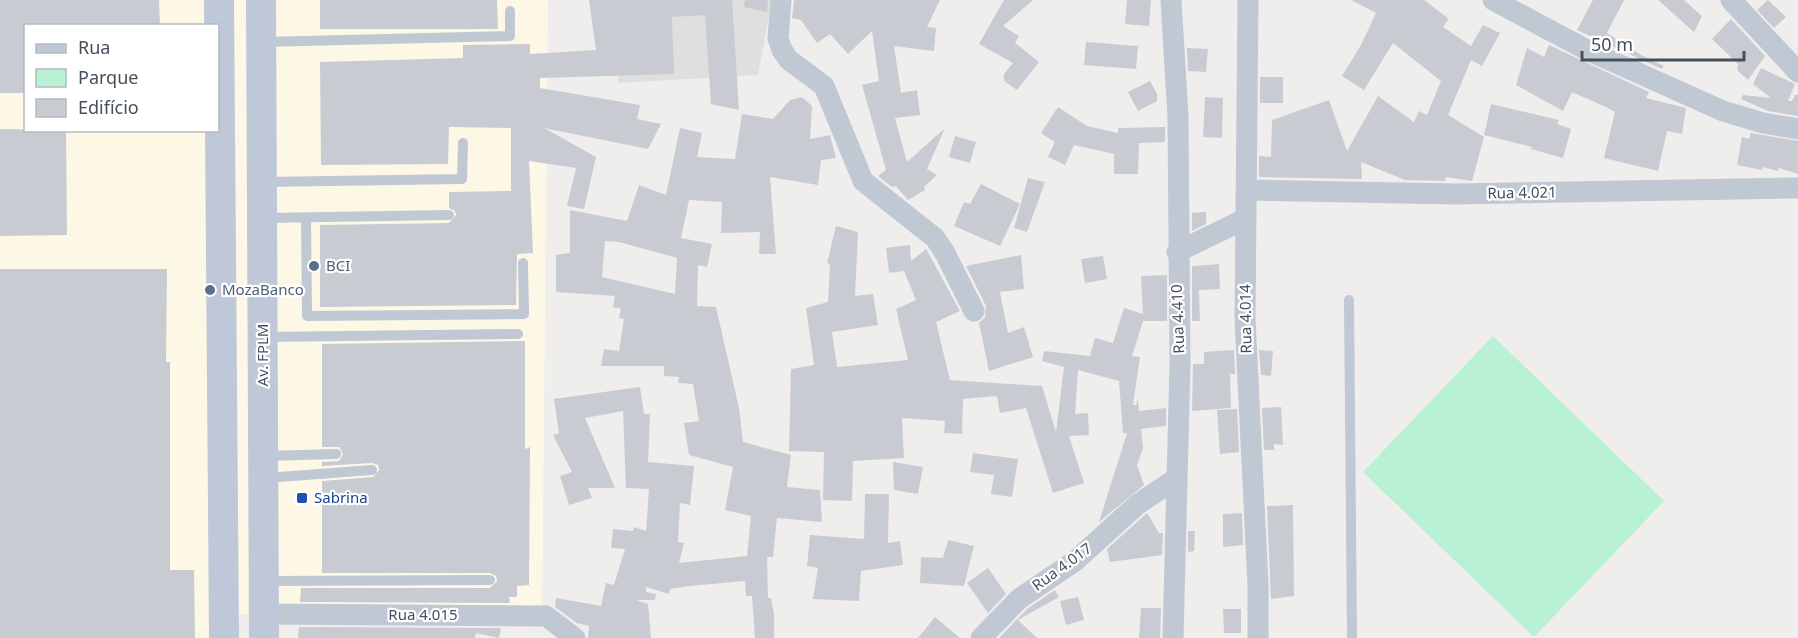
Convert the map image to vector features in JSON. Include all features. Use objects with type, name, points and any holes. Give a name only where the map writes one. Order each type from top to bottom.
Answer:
[{"type":"main road","points":[[219,0],[224,638]]},
{"type":"main road","name":"Av. FPLM","points":[[261,0],[264,218],[264,626]]},
{"type":"main road","points":[[220,146],[262,143]]},
{"type":"street","points":[[781,0],[778,38],[782,50],[789,60],[824,86],[863,181],[934,238],[945,253],[974,311]]},
{"type":"street","name":"Rua 4.410","points":[[1171,0],[1178,117],[1177,252],[1180,363],[1173,638]]},
{"type":"street","name":"Rua 4.014","points":[[1248,0],[1245,328],[1258,586],[1258,638]]},
{"type":"street","points":[[1493,0],[1596,54],[1723,111],[1763,123],[1798,129]]},
{"type":"street","points":[[1731,0],[1798,72]]},
{"type":"street","name":"Rua 4.021","points":[[1246,190],[1455,194],[1798,188]]},
{"type":"street","points":[[1177,252],[1245,219]]},
{"type":"street","name":"Rua 4.017","points":[[981,638],[1019,599],[1075,561],[1138,504],[1177,478]]},
{"type":"street","name":"Rua 4.015","points":[[264,626],[546,616],[575,638]]},
{"type":"lane","points":[[261,42],[510,36],[510,11]]},
{"type":"lane","points":[[262,182],[462,179],[463,143]]},
{"type":"lane","points":[[264,218],[448,215]]},
{"type":"lane","points":[[306,218],[307,316],[524,314],[524,263]]},
{"type":"lane","points":[[1349,300],[1352,638]]},
{"type":"lane","points":[[263,337],[518,334]]},
{"type":"lane","points":[[263,467],[336,454]]},
{"type":"lane","points":[[263,467],[372,470]]},
{"type":"lane","points":[[263,581],[489,580]]},
{"type":"shaded area","points":[[0,0],[548,0],[542,615],[224,614],[224,638],[0,638]]},
{"type":"shaded area","points":[[625,0],[772,0],[758,75],[618,83]]},
{"type":"green space","points":[[1493,336],[1664,501],[1534,637],[1363,472]]},
{"type":"building","points":[[0,0],[159,0],[160,24],[24,24],[24,93],[0,93]]},
{"type":"building","points":[[320,0],[497,0],[498,29],[320,29]]},
{"type":"building","points":[[589,0],[732,0],[739,110],[711,104],[705,15],[672,17],[674,74],[540,78],[540,88],[640,105],[637,119],[661,124],[648,149],[544,128],[596,157],[584,209],[567,206],[576,168],[529,161],[533,253],[517,254],[516,305],[320,307],[320,225],[449,223],[456,215],[455,211],[449,208],[449,192],[511,191],[511,128],[449,127],[448,164],[321,165],[320,62],[463,58],[463,45],[530,44],[530,54],[596,50]]},
{"type":"building","points":[[745,0],[768,0],[767,12],[744,7]]},
{"type":"building","points":[[794,0],[940,0],[927,27],[936,28],[934,51],[894,46],[901,93],[917,90],[920,115],[895,118],[907,162],[945,128],[927,169],[937,175],[924,187],[925,190],[908,200],[896,186],[892,187],[878,176],[886,170],[862,85],[879,81],[872,31],[848,54],[830,34],[817,43],[801,20],[792,18]]},
{"type":"building","points":[[1004,0],[1033,0],[1003,26],[1019,36],[1015,43],[1039,62],[1017,90],[1004,81],[1004,74],[1013,63],[979,44]]},
{"type":"building","points":[[1127,0],[1151,0],[1149,26],[1125,24]]},
{"type":"building","points":[[1351,0],[1424,0],[1449,19],[1443,27],[1471,46],[1483,25],[1500,33],[1482,66],[1471,60],[1448,115],[1484,137],[1472,181],[1446,177],[1445,181],[1405,180],[1361,162],[1362,179],[1259,177],[1259,156],[1271,157],[1272,120],[1329,100],[1347,151],[1378,96],[1414,122],[1419,111],[1427,115],[1441,81],[1393,43],[1364,90],[1342,76],[1361,45],[1376,13]]},
{"type":"building","points":[[1593,0],[1624,0],[1607,33],[1641,55],[1664,66],[1662,69],[1577,30]]},
{"type":"building","points":[[1658,0],[1684,0],[1702,16],[1694,32]]},
{"type":"building","points":[[1768,0],[1786,17],[1774,28],[1757,10]]},
{"type":"building","points":[[1731,19],[1765,56],[1748,80],[1737,70],[1738,64],[1712,39]]},
{"type":"building","points":[[1086,42],[1138,46],[1136,69],[1084,65]]},
{"type":"building","points":[[1549,45],[1649,92],[1646,98],[1686,108],[1682,134],[1667,131],[1658,171],[1604,158],[1615,112],[1572,92],[1563,111],[1516,85],[1527,48],[1544,57]]},
{"type":"building","points":[[1187,48],[1208,49],[1206,72],[1188,71]]},
{"type":"building","points":[[1761,68],[1795,84],[1788,101],[1792,101],[1795,95],[1798,95],[1798,116],[1768,111],[1741,99],[1743,95],[1771,98],[1753,84]]},
{"type":"building","points":[[1260,77],[1283,77],[1283,103],[1260,103]]},
{"type":"building","points":[[1150,81],[1157,94],[1157,101],[1138,111],[1128,92]]},
{"type":"building","points":[[802,97],[812,106],[810,139],[830,135],[836,158],[821,160],[818,185],[770,177],[776,254],[759,254],[760,232],[721,233],[722,202],[689,200],[681,238],[712,244],[707,267],[698,265],[697,306],[716,307],[739,408],[743,442],[791,455],[787,487],[820,490],[822,522],[777,518],[773,557],[767,557],[768,598],[771,598],[774,614],[774,638],[755,638],[752,596],[746,596],[745,581],[670,589],[669,594],[646,587],[646,592],[656,594],[655,600],[636,600],[648,604],[651,638],[588,638],[589,626],[577,623],[555,607],[556,598],[601,606],[606,583],[614,585],[625,549],[611,548],[613,529],[633,531],[634,527],[646,531],[649,489],[626,488],[623,411],[585,418],[615,488],[588,488],[592,498],[569,505],[560,476],[572,472],[553,435],[559,433],[554,399],[640,387],[644,414],[650,414],[648,462],[694,466],[690,505],[680,503],[678,542],[684,543],[679,563],[747,556],[751,516],[725,510],[733,467],[689,455],[684,423],[699,421],[693,384],[678,383],[679,377],[664,376],[664,366],[601,366],[604,349],[619,351],[624,319],[619,318],[621,309],[613,307],[615,296],[556,292],[556,255],[570,253],[570,210],[627,221],[639,185],[666,195],[680,128],[702,133],[697,157],[735,159],[742,114],[773,119],[790,100]],"holes":[[[605,241],[619,242],[677,258],[675,294],[602,277]]]},
{"type":"building","points":[[1205,97],[1223,98],[1222,138],[1203,137]]},
{"type":"building","points":[[1491,104],[1559,120],[1557,124],[1571,129],[1563,158],[1531,149],[1532,147],[1484,135]]},
{"type":"building","points":[[1058,107],[1087,126],[1118,133],[1118,128],[1165,127],[1165,142],[1139,143],[1138,174],[1114,174],[1114,154],[1074,145],[1065,165],[1048,157],[1055,142],[1041,133]]},
{"type":"building","points":[[0,129],[24,129],[24,132],[66,132],[67,235],[0,236]]},
{"type":"building","points":[[1751,133],[1798,141],[1798,174],[1779,168],[1778,171],[1762,167],[1762,170],[1737,165],[1742,137],[1749,139]]},
{"type":"building","points":[[955,136],[976,142],[970,163],[949,157]]},
{"type":"building","points":[[1028,178],[1045,182],[1027,232],[1014,228]]},
{"type":"building","points":[[981,184],[1020,204],[1000,246],[954,226],[964,202],[970,204]]},
{"type":"building","points":[[1206,212],[1206,224],[1192,231],[1192,213]]},
{"type":"building","points":[[836,226],[858,232],[855,296],[873,294],[878,325],[832,332],[837,367],[908,360],[896,309],[916,300],[904,271],[889,273],[886,248],[910,245],[911,261],[926,249],[960,311],[936,322],[950,380],[1042,386],[1056,432],[1064,367],[1042,361],[1044,351],[1090,356],[1095,338],[1113,343],[1124,308],[1143,314],[1141,276],[1167,275],[1167,321],[1143,321],[1132,356],[1140,357],[1133,405],[1136,405],[1138,398],[1139,411],[1166,408],[1166,426],[1141,429],[1143,448],[1137,465],[1144,485],[1099,522],[1127,433],[1123,433],[1119,381],[1078,370],[1075,414],[1088,413],[1089,435],[1069,436],[1084,483],[1053,493],[1026,408],[1000,413],[997,396],[963,399],[962,434],[944,433],[945,421],[902,418],[904,458],[853,461],[852,501],[823,500],[824,452],[789,451],[791,369],[814,365],[806,308],[828,302],[830,264],[827,263]]},
{"type":"building","points":[[1021,255],[1024,289],[1000,292],[1008,333],[1024,327],[1033,357],[989,371],[979,323],[985,317],[986,306],[966,266]]},
{"type":"building","points":[[1103,256],[1107,279],[1085,283],[1081,259]]},
{"type":"building","points":[[1219,264],[1220,289],[1199,290],[1200,321],[1192,321],[1192,266]]},
{"type":"building","points":[[0,269],[167,269],[166,362],[170,362],[170,570],[194,570],[195,638],[0,638]]},
{"type":"building","points":[[525,341],[525,449],[530,447],[529,585],[517,586],[517,597],[509,597],[510,603],[300,602],[301,588],[490,588],[497,581],[496,576],[490,573],[322,573],[322,481],[373,477],[379,470],[378,465],[372,463],[322,466],[322,462],[339,461],[343,454],[339,447],[322,447],[322,344]]},
{"type":"building","points":[[1234,350],[1235,374],[1230,374],[1231,408],[1192,411],[1193,364],[1204,364],[1204,352]]},
{"type":"building","points":[[1259,350],[1273,351],[1271,376],[1261,375]]},
{"type":"building","points":[[1281,407],[1283,445],[1274,444],[1274,450],[1264,450],[1262,408]]},
{"type":"building","points":[[1237,409],[1239,452],[1220,454],[1217,410]]},
{"type":"building","points":[[973,453],[1018,459],[1012,497],[991,494],[994,475],[970,472]]},
{"type":"building","points":[[893,462],[923,467],[918,494],[894,490]]},
{"type":"building","points":[[865,494],[889,494],[888,543],[900,541],[903,565],[861,571],[859,601],[813,599],[818,568],[807,566],[810,535],[864,539]]},
{"type":"building","points":[[1293,505],[1294,596],[1271,599],[1267,506]]},
{"type":"building","points":[[1147,513],[1159,533],[1163,533],[1162,555],[1110,562],[1107,549]]},
{"type":"building","points":[[1242,513],[1243,545],[1223,547],[1223,514]]},
{"type":"building","points":[[1188,531],[1195,531],[1194,551],[1188,552]]},
{"type":"building","points":[[948,540],[974,546],[964,586],[920,583],[921,557],[943,558]]},
{"type":"building","points":[[988,568],[1006,594],[988,613],[967,583]]},
{"type":"building","points":[[1055,590],[1059,597],[1018,620],[1037,638],[999,638],[1027,609]]},
{"type":"building","points":[[1078,597],[1084,620],[1066,625],[1060,601]]},
{"type":"building","points":[[1141,608],[1161,608],[1160,638],[1139,638]]},
{"type":"building","points":[[1223,609],[1241,609],[1241,633],[1224,633]]},
{"type":"building","points":[[935,617],[960,638],[918,638]]},
{"type":"building","points":[[299,627],[501,628],[499,638],[476,633],[475,638],[298,638]]},
{"type":"place","name":"BCI","points":[[314,266]]},
{"type":"place","name":"MozaBanco","points":[[210,290]]},
{"type":"place","name":"Sabrina","points":[[302,498]]}]
